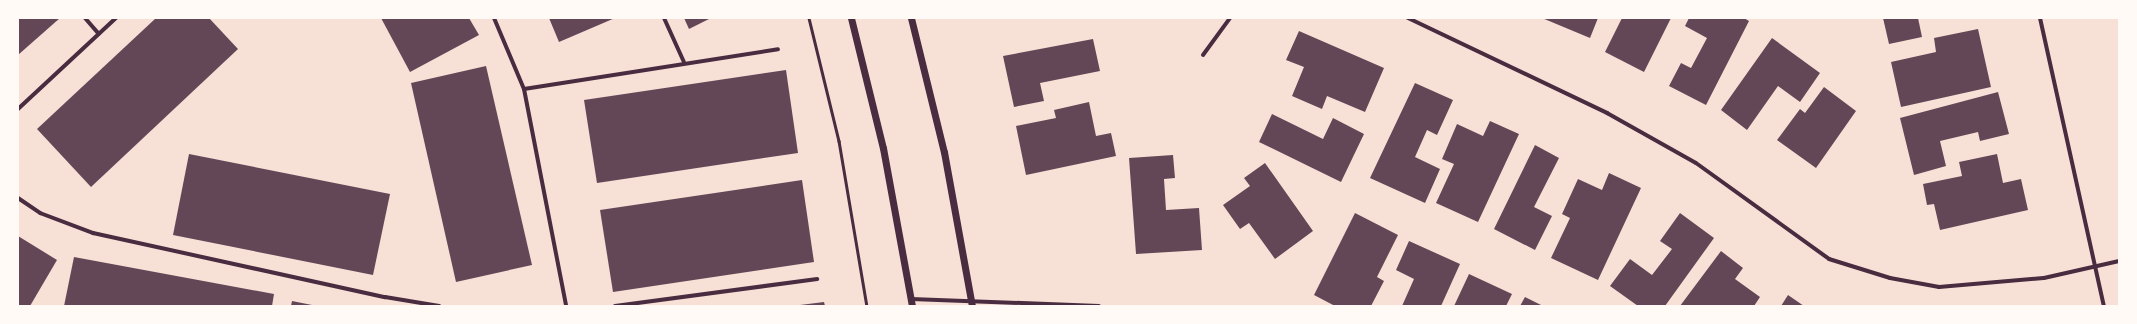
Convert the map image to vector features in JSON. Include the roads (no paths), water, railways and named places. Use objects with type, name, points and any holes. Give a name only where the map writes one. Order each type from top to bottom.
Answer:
[{"type":"street","points":[[85,18],[99,34]]},
{"type":"street","points":[[18,109],[116,18]]},
{"type":"street","points":[[494,18],[524,89],[566,306]]},
{"type":"street","points":[[664,18],[684,62]]},
{"type":"street","points":[[850,18],[883,148],[912,302],[1099,306]]},
{"type":"street","points":[[911,18],[944,152],[972,303]]},
{"type":"street","points":[[1203,56],[1230,18]]},
{"type":"street","points":[[1408,18],[1607,113],[1682,155],[1829,259],[1890,278],[1939,288],[2044,278],[2119,261]]},
{"type":"street","points":[[2040,18],[2104,306]]},
{"type":"street","points":[[524,89],[684,62],[778,49]]},
{"type":"street","points":[[18,198],[40,213],[93,233],[385,297],[439,306]]},
{"type":"street","points":[[615,306],[817,279]]}]
